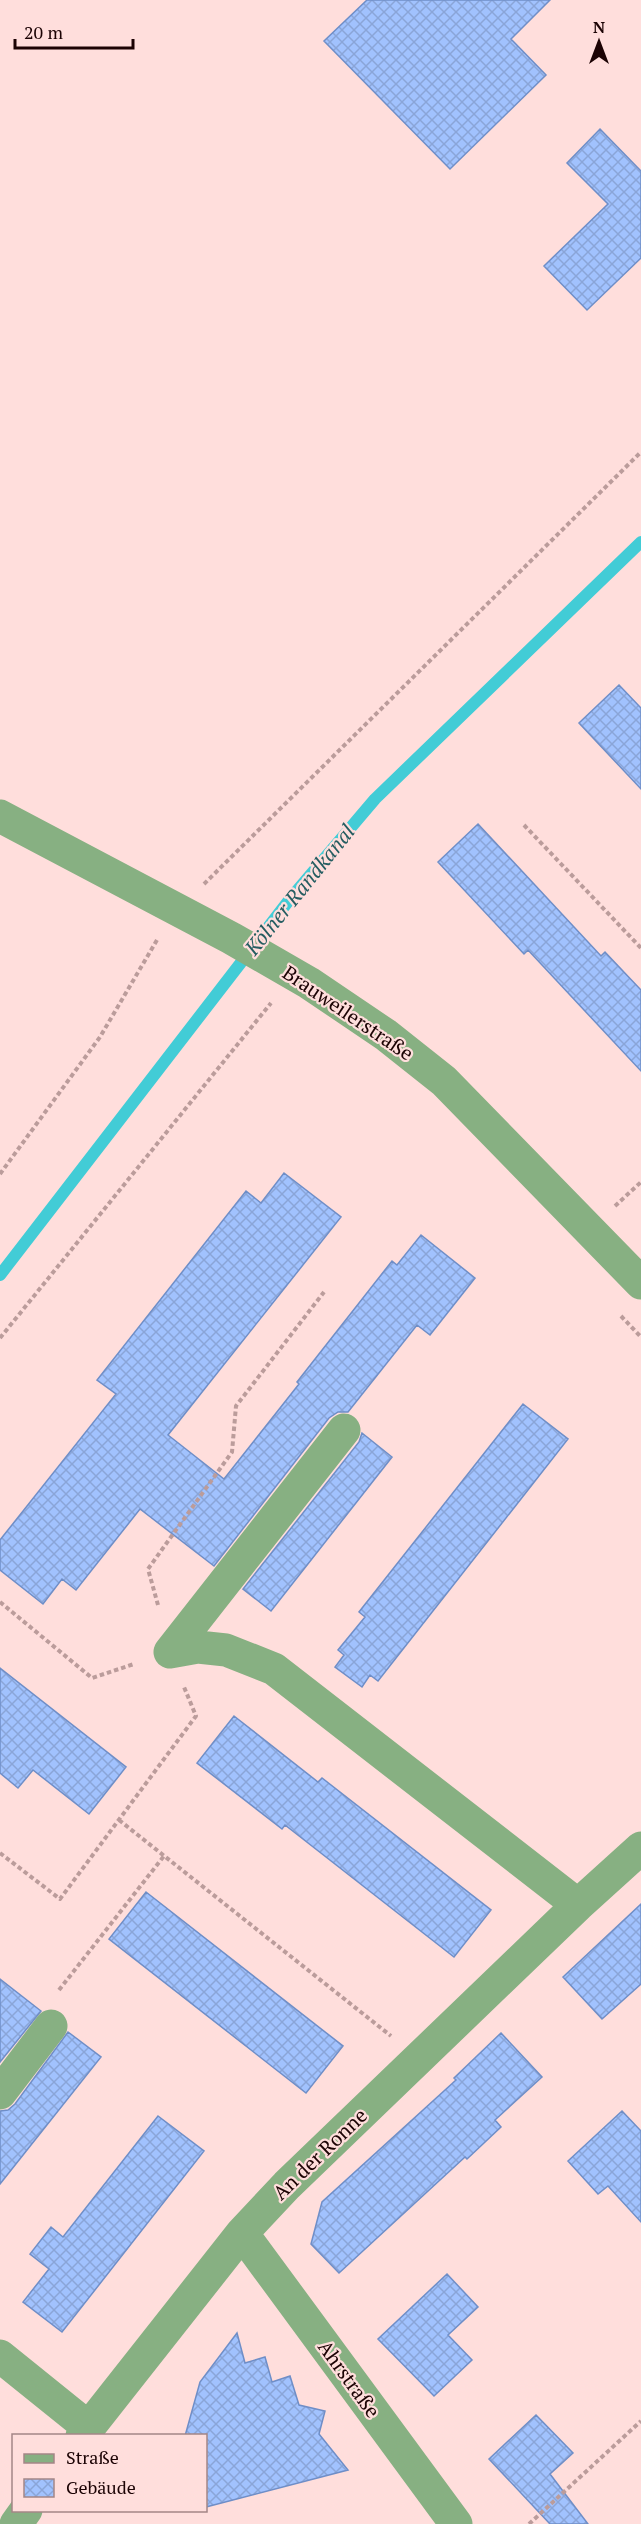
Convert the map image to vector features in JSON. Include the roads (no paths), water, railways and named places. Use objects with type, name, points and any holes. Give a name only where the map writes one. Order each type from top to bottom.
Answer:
[{"type":"street","name":"Brauweilerstraße","points":[[0,816],[231,938],[309,983],[386,1035],[444,1082],[641,1283]]},
{"type":"street","points":[[344,1430],[170,1652],[198,1647],[226,1650],[274,1669],[578,1905]]},
{"type":"street","name":"An der Ronne","points":[[0,2356],[85,2431],[242,2233],[286,2185],[578,1905],[641,1848]]},
{"type":"street","points":[[0,2093],[51,2026]]},
{"type":"street","name":"Ahrstraße","points":[[242,2233],[456,2524]]},
{"type":"street","points":[[16,2524],[25,2512]]},
{"type":"waterway","name":"Kölner Randkanal","points":[[0,1275],[290,899],[375,799],[641,542]]}]
